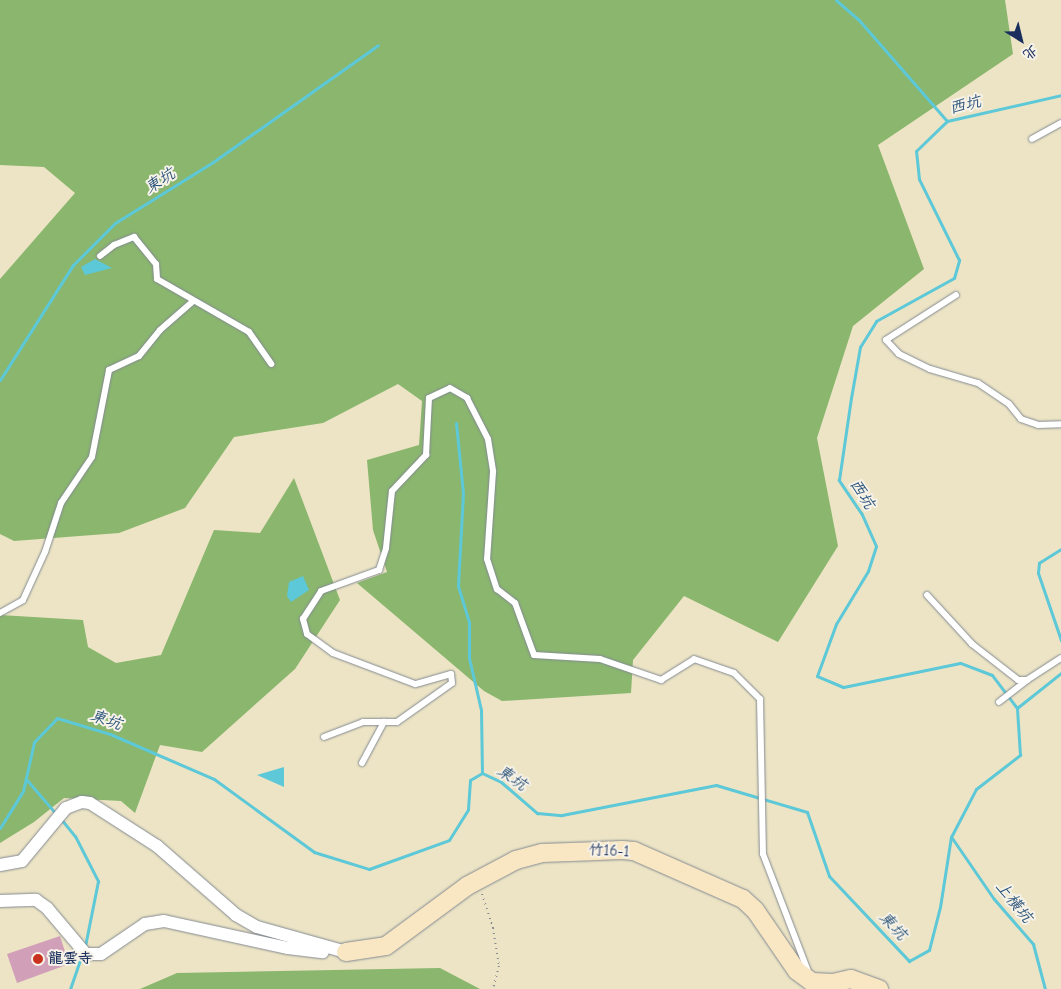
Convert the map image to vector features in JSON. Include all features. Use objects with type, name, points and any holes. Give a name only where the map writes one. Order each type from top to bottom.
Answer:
[{"type":"street","points":[[0,865],[16,863],[27,858],[63,811],[82,802],[97,806],[157,846],[236,915],[257,927],[346,952]]},
{"type":"street","name":"竹16-1","points":[[346,952],[386,946],[478,880],[516,860],[542,853],[634,851],[743,899],[755,910],[797,971],[812,982]]},
{"type":"street","points":[[0,901],[36,900],[47,908],[76,946],[86,954],[102,954],[145,924],[164,921],[288,948],[346,952]]},
{"type":"street","points":[[812,982],[833,983],[851,979],[879,989]]},
{"type":"lane","points":[[1032,138],[1061,123]]},
{"type":"lane","points":[[100,256],[114,245],[134,237],[156,264],[157,279],[192,302],[249,332],[271,364]]},
{"type":"lane","points":[[956,294],[886,340],[899,354],[930,369],[978,383],[1010,404],[1021,419],[1038,425],[1061,424]]},
{"type":"lane","points":[[0,613],[23,600],[45,552],[61,503],[92,457],[109,370],[139,356],[160,330],[192,302]]},
{"type":"lane","points":[[324,737],[363,722],[397,722],[452,683],[451,674],[415,684],[333,653],[307,634],[303,619],[321,591],[379,570],[386,548],[392,491],[426,455],[429,398],[450,388],[467,398],[488,439],[493,472],[487,559],[497,589],[515,603],[534,654],[600,659],[661,680],[694,659],[734,673],[760,699],[763,854],[812,982]]},
{"type":"lane","points":[[926,595],[972,644],[1018,680],[1027,680]]},
{"type":"lane","points":[[999,702],[1027,680],[1061,658]]},
{"type":"lane","points":[[362,763],[384,722]]},
{"type":"path","points":[[478,880],[496,943],[499,966],[493,989]]},
{"type":"green space","points":[[0,0],[1005,0],[1013,54],[878,145],[924,269],[853,326],[817,438],[838,546],[778,642],[684,596],[633,660],[631,693],[502,701],[484,691],[357,583],[387,572],[373,530],[367,460],[419,445],[422,401],[398,384],[323,423],[234,437],[185,508],[119,533],[14,541],[0,534],[0,279],[75,193],[44,167],[0,165]]},
{"type":"green space","points":[[294,478],[340,600],[295,669],[202,752],[160,745],[135,813],[121,801],[64,798],[34,822],[0,843],[0,615],[83,620],[88,647],[116,663],[161,655],[214,530],[260,533]]},
{"type":"green space","points":[[440,968],[480,989],[140,989],[177,973]]},
{"type":"water","points":[[95,259],[112,268],[85,275],[81,267]]},
{"type":"water","points":[[303,576],[309,590],[291,602],[287,596],[289,582]]},
{"type":"water","points":[[284,767],[284,787],[257,775]]},
{"type":"building","name":"龍雲寺","points":[[60,936],[69,964],[17,983],[7,954]]},
{"type":"waterway","name":"西坑","points":[[836,0],[858,19],[947,121]]},
{"type":"waterway","name":"東坑","points":[[0,380],[73,265],[115,223],[213,162],[378,45]]},
{"type":"waterway","name":"東坑","points":[[0,828],[23,791],[34,742],[57,718],[110,734],[214,779],[314,852],[369,869],[449,840],[468,809],[470,780],[482,773],[501,782],[537,813],[562,815],[716,785],[807,812],[829,876],[909,961],[929,950],[940,907],[951,837],[976,789],[1020,755],[1017,708],[992,675],[960,663],[843,687],[817,676],[836,624],[868,571],[876,546],[861,513],[839,480],[851,398],[860,347],[876,321],[954,278],[959,260],[919,179],[916,151],[947,121],[1061,95]]},
{"type":"waterway","points":[[456,423],[463,493],[458,586],[469,622],[469,658],[481,710],[482,773]]},
{"type":"waterway","points":[[1061,549],[1039,563],[1038,573],[1061,640]]},
{"type":"waterway","points":[[1017,708],[1061,673]]},
{"type":"waterway","points":[[26,779],[57,815]]},
{"type":"waterway","points":[[61,819],[75,836],[98,881],[85,946]]},
{"type":"waterway","name":"上橫坑","points":[[952,838],[994,899],[1033,944],[1045,989]]},
{"type":"waterway","points":[[70,989],[82,954]]},
{"type":"place","name":"龍雲寺","points":[[38,959]]}]
